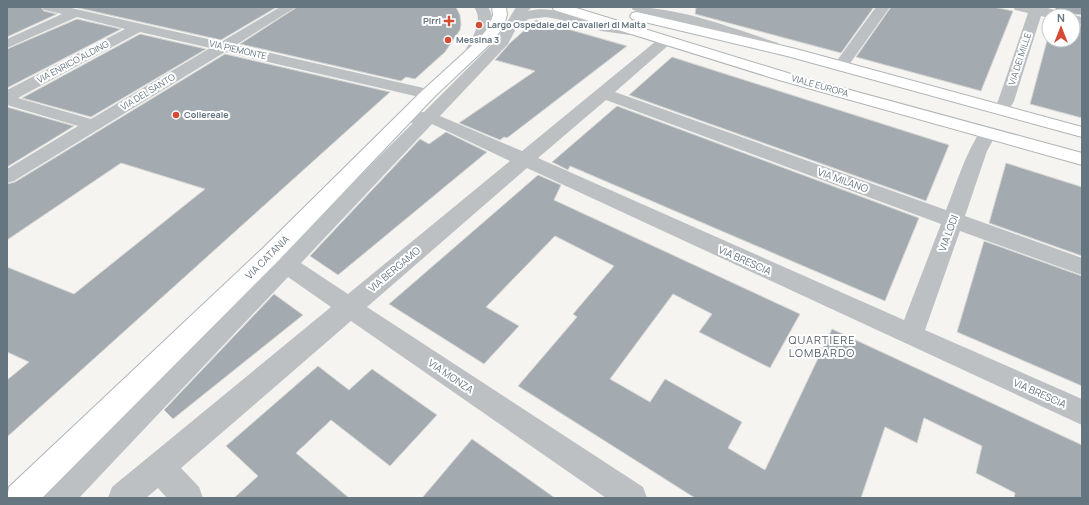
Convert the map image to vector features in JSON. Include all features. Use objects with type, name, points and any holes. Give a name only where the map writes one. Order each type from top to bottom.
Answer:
[{"type":"main road","name":"VIA CATANIA","points":[[20,498],[278,259],[405,118],[496,28],[500,15],[499,7]]},
{"type":"main road","name":"VIALE EUROPA","points":[[559,7],[785,77],[1082,159]]},
{"type":"main road","points":[[603,7],[636,11],[1082,132]]},
{"type":"street","name":"VIA PIEMONTE","points":[[49,7],[428,94]]},
{"type":"street","name":"VIA DEL SANTO","points":[[7,177],[289,7]]},
{"type":"street","points":[[470,55],[485,21],[486,13],[481,7]]},
{"type":"street","name":"VIA CATANIA","points":[[58,498],[278,259],[428,117],[503,41],[519,11],[525,7]]},
{"type":"street","points":[[841,66],[883,7]]},
{"type":"street","points":[[1020,7],[1037,9]]},
{"type":"street","points":[[675,17],[695,15],[704,9]]},
{"type":"street","name":"VIA DEI MILLE","points":[[1001,110],[1006,101],[1037,9]]},
{"type":"street","points":[[636,11],[675,17],[717,28],[791,52]]},
{"type":"street","points":[[7,44],[75,13]]},
{"type":"street","points":[[514,22],[532,14],[550,14],[600,27],[656,37]]},
{"type":"street","name":"VIA ENRICO ALDING","points":[[7,96],[139,28]]},
{"type":"street","name":"VIA BERGAMO","points":[[123,498],[603,93],[656,37]]},
{"type":"street","name":"VIA MILANO","points":[[603,93],[1082,267]]},
{"type":"street","points":[[7,100],[92,125]]},
{"type":"street","name":"VIA BRESCIA","points":[[405,118],[428,117],[1082,412]]},
{"type":"street","name":"VIA LODI","points":[[911,335],[978,151],[988,133]]},
{"type":"street","name":"VIA MONZA","points":[[278,259],[632,498]]},
{"type":"street","points":[[159,467],[188,498]]},
{"type":"building","points":[[7,7],[41,7],[44,11],[57,14],[7,37]]},
{"type":"building","points":[[74,7],[277,7],[221,40]]},
{"type":"building","points":[[297,7],[456,7],[460,15],[461,25],[460,30],[445,52],[415,79],[406,77],[401,81],[240,44]]},
{"type":"building","points":[[696,7],[874,7],[841,53],[695,14]]},
{"type":"building","points":[[891,7],[994,7],[1013,11],[981,91],[856,57]]},
{"type":"building","points":[[1082,7],[1082,15],[1081,8],[1056,8]]},
{"type":"building","points":[[77,19],[121,29],[7,88],[7,49]]},
{"type":"building","points":[[536,20],[627,46],[507,138],[504,137],[500,140],[459,123],[535,71],[495,60],[510,43]]},
{"type":"building","points":[[1082,26],[1082,118],[1030,104],[1045,48],[1081,48]]},
{"type":"building","points":[[140,34],[206,49],[91,117],[22,98]]},
{"type":"building","points":[[225,54],[390,92],[7,437],[7,380],[29,362],[7,352],[7,267],[74,294],[205,189],[121,163],[7,240],[7,184],[15,182]]},
{"type":"building","points":[[672,57],[949,145],[926,201],[629,95]]},
{"type":"building","points":[[617,106],[919,218],[885,301],[570,166],[568,170],[552,162]]},
{"type":"building","points":[[7,107],[74,126],[7,167]]},
{"type":"building","points":[[446,132],[487,152],[338,275],[310,256],[420,139],[429,144]]},
{"type":"building","points":[[1006,163],[1082,187],[1082,256],[989,223]]},
{"type":"building","points":[[538,175],[561,185],[554,200],[800,314],[770,368],[699,332],[712,314],[673,294],[610,379],[650,402],[665,379],[742,422],[728,448],[765,470],[832,329],[1082,445],[1082,498],[1014,498],[1015,493],[976,473],[982,446],[924,418],[917,443],[885,427],[861,498],[695,498],[518,386],[577,317],[573,314],[614,266],[555,236],[486,307],[519,326],[484,364],[389,304]]},
{"type":"building","points":[[984,241],[1082,276],[1082,386],[957,332]]},
{"type":"building","points":[[274,294],[303,315],[173,419],[164,410]]},
{"type":"building","points":[[318,366],[349,390],[372,369],[437,415],[390,466],[331,420],[296,453],[349,498],[234,498],[258,476],[226,446]]},
{"type":"building","points":[[472,439],[555,498],[422,498]]},
{"type":"place","name":"Pirri","points":[[449,21]]},
{"type":"place","name":"Largo Ospedale dei Cavalieri di Malta","points":[[479,25]]},
{"type":"place","name":"Messina 3","points":[[448,40]]},
{"type":"place","name":"Collereale","points":[[176,115]]},
{"type":"district","name":"QUARTIERE LOMBARDO","points":[[822,346]]}]
